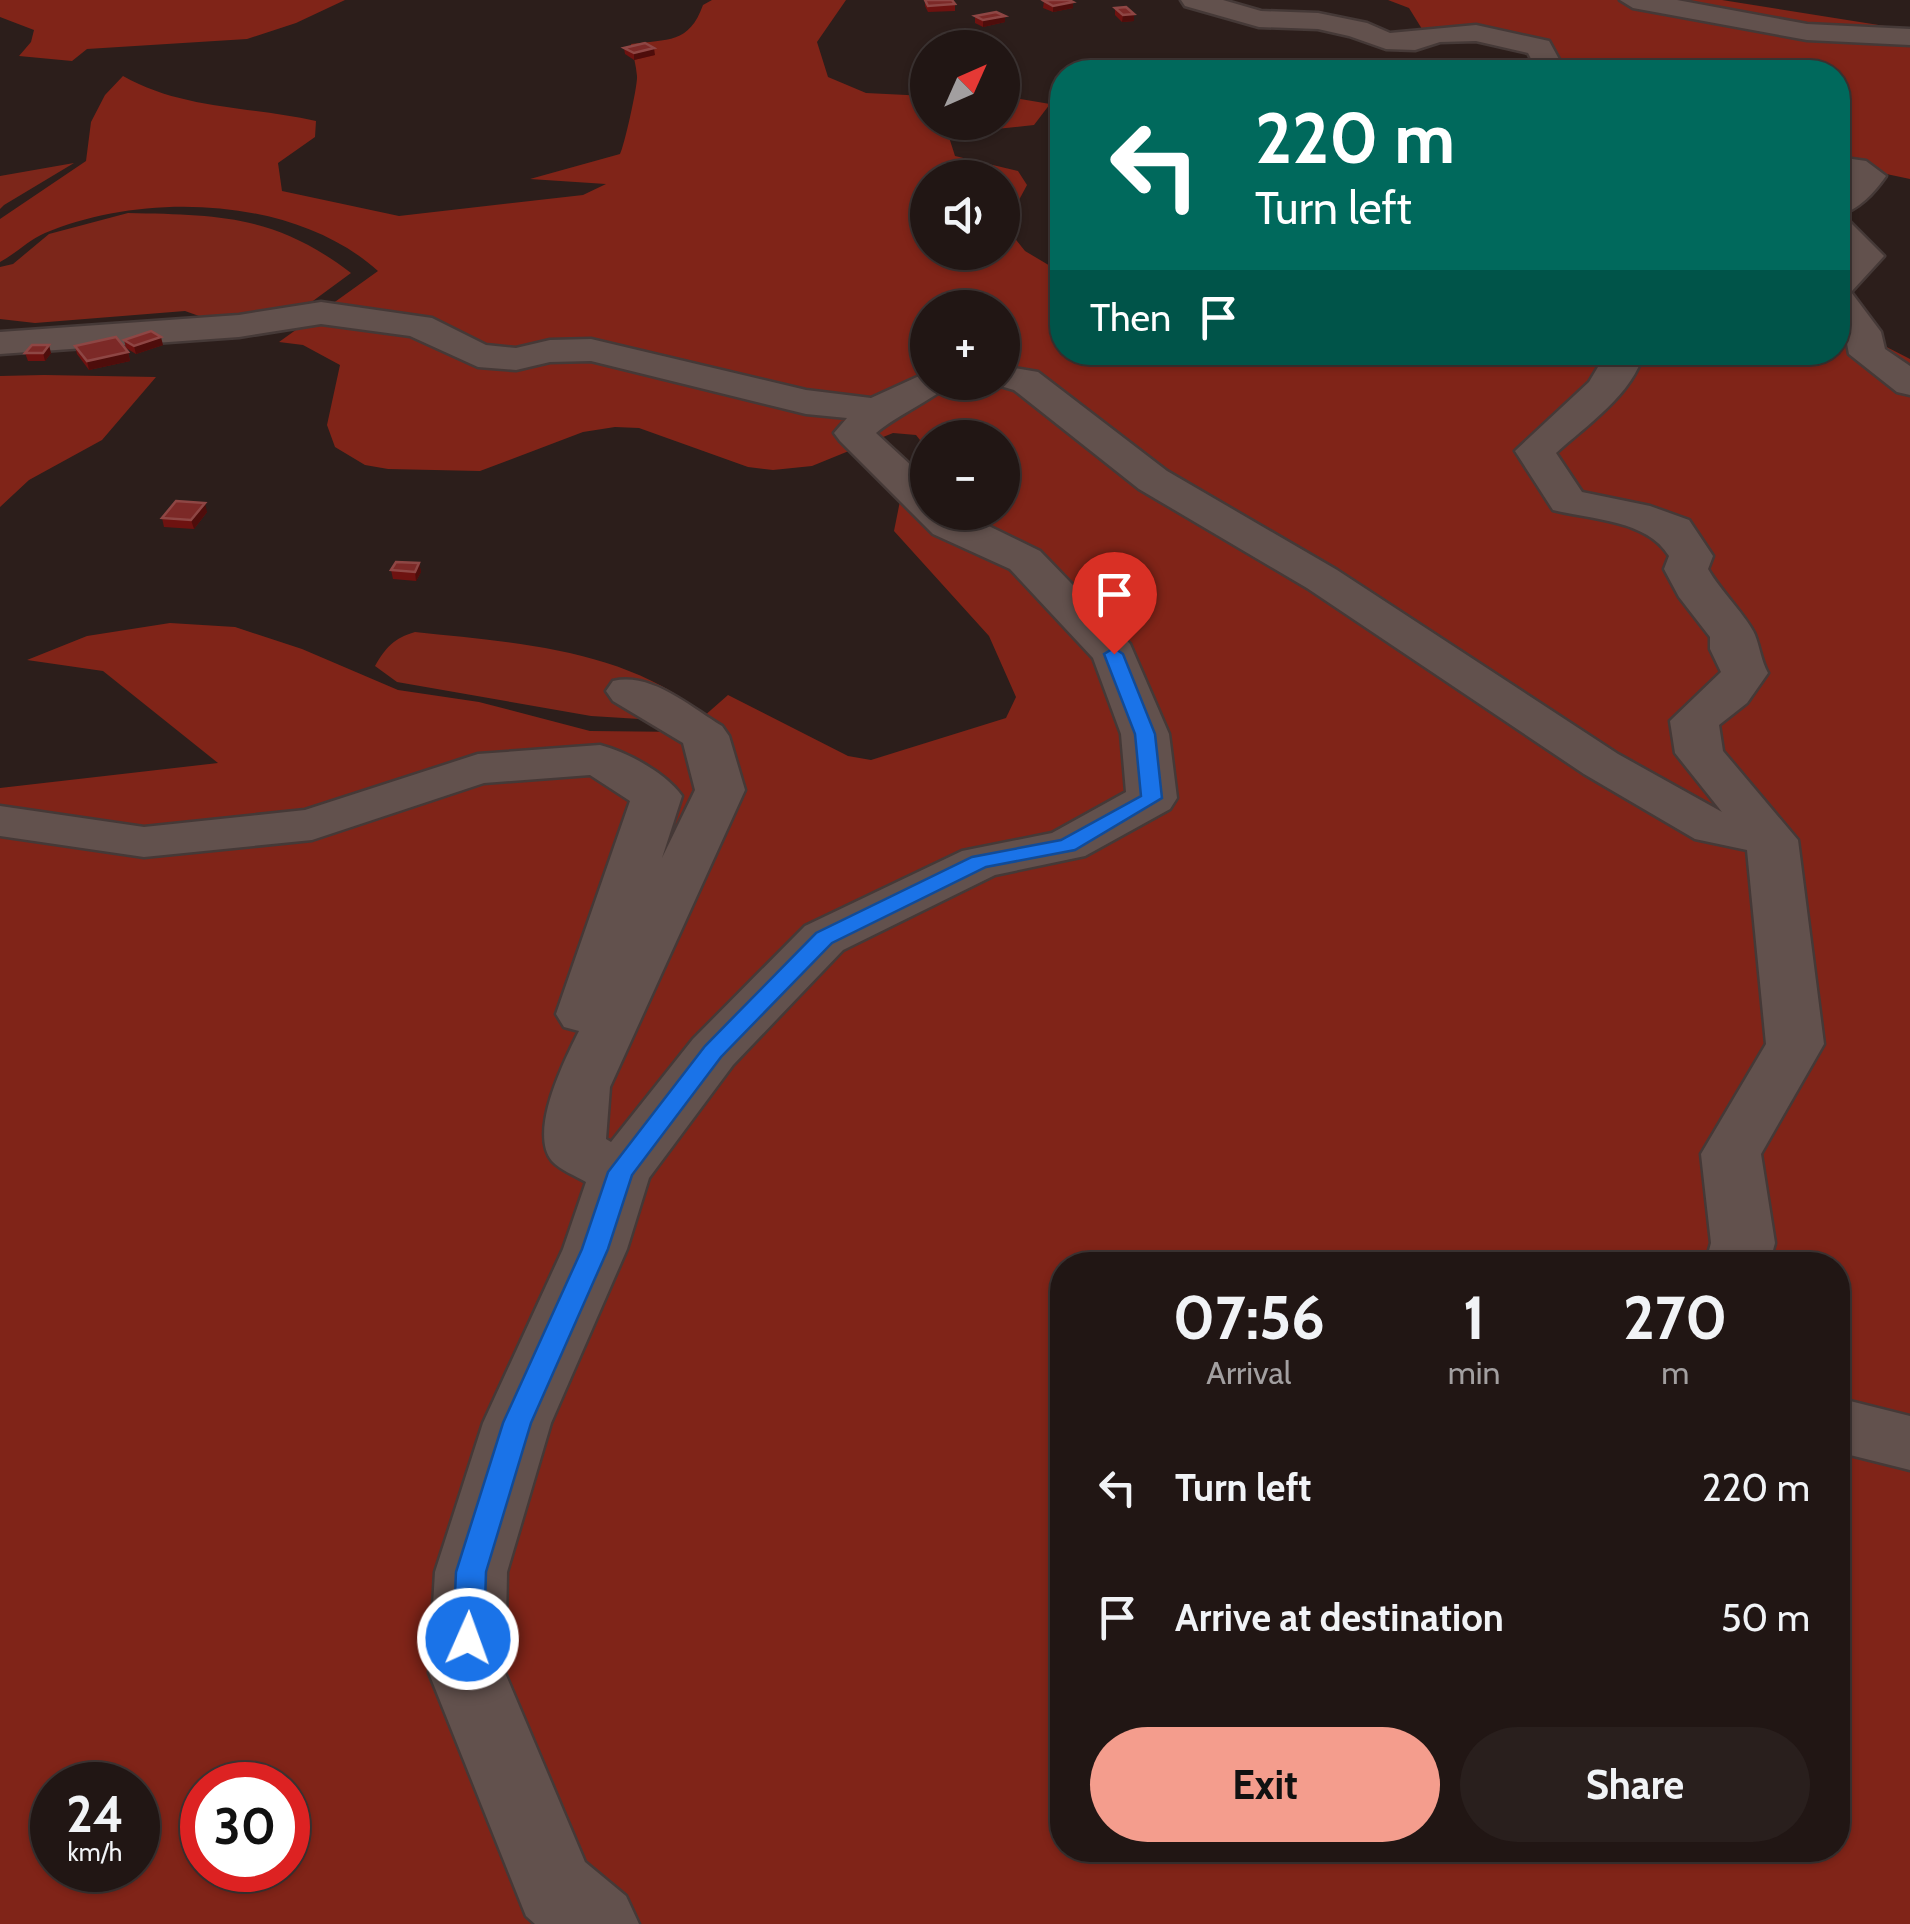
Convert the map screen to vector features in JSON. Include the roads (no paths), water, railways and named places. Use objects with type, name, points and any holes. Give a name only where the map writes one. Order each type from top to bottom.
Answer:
[{"type":"street","points":[[1194,0],[1260,20],[1318,21],[1356,29],[1386,41],[1415,42],[1436,34],[1476,33],[1540,47],[1546,60]]},
{"type":"street","points":[[1633,0],[1806,32],[1910,37]]},
{"type":"street","points":[[1737,0],[1910,28]]},
{"type":"street","points":[[1850,167],[1870,176],[1850,196]]},
{"type":"street","points":[[1850,241],[1866,256],[1850,273]]},
{"type":"street","points":[[0,343],[239,326],[321,312],[419,326],[478,356],[516,358],[550,351],[591,350],[806,402],[876,410]]},
{"type":"street","points":[[1850,315],[1863,332],[1868,354],[1910,384]]},
{"type":"street","points":[[1850,358],[1910,404]]},
{"type":"street","points":[[1623,365],[1535,451],[1568,501],[1674,529],[1691,556],[1686,569],[1701,598],[1733,636],[1732,649],[1745,673],[1730,692],[1694,721],[1699,752],[1772,840],[1795,1044],[1731,1154],[1743,1243],[1741,1252]]},
{"type":"street","points":[[1020,379],[1154,480],[1322,579],[1601,764],[1713,828],[1772,840]]},
{"type":"street","points":[[910,390],[876,410],[854,433],[910,487]]},
{"type":"street","points":[[597,1924],[555,1889],[468,1673],[468,1639],[471,1572],[517,1423],[595,1249],[620,1172],[713,1052],[824,938],[980,862],[1067,845],[1152,798],[1145,734],[1114,654],[1024,560],[959,530]]},
{"type":"street","points":[[581,1087],[720,790],[705,736],[630,692]]},
{"type":"street","points":[[0,821],[144,842],[312,825],[478,770],[600,760],[657,796],[584,1015],[575,1149],[620,1172]]},
{"type":"street","points":[[1850,1429],[1910,1443]]}]
